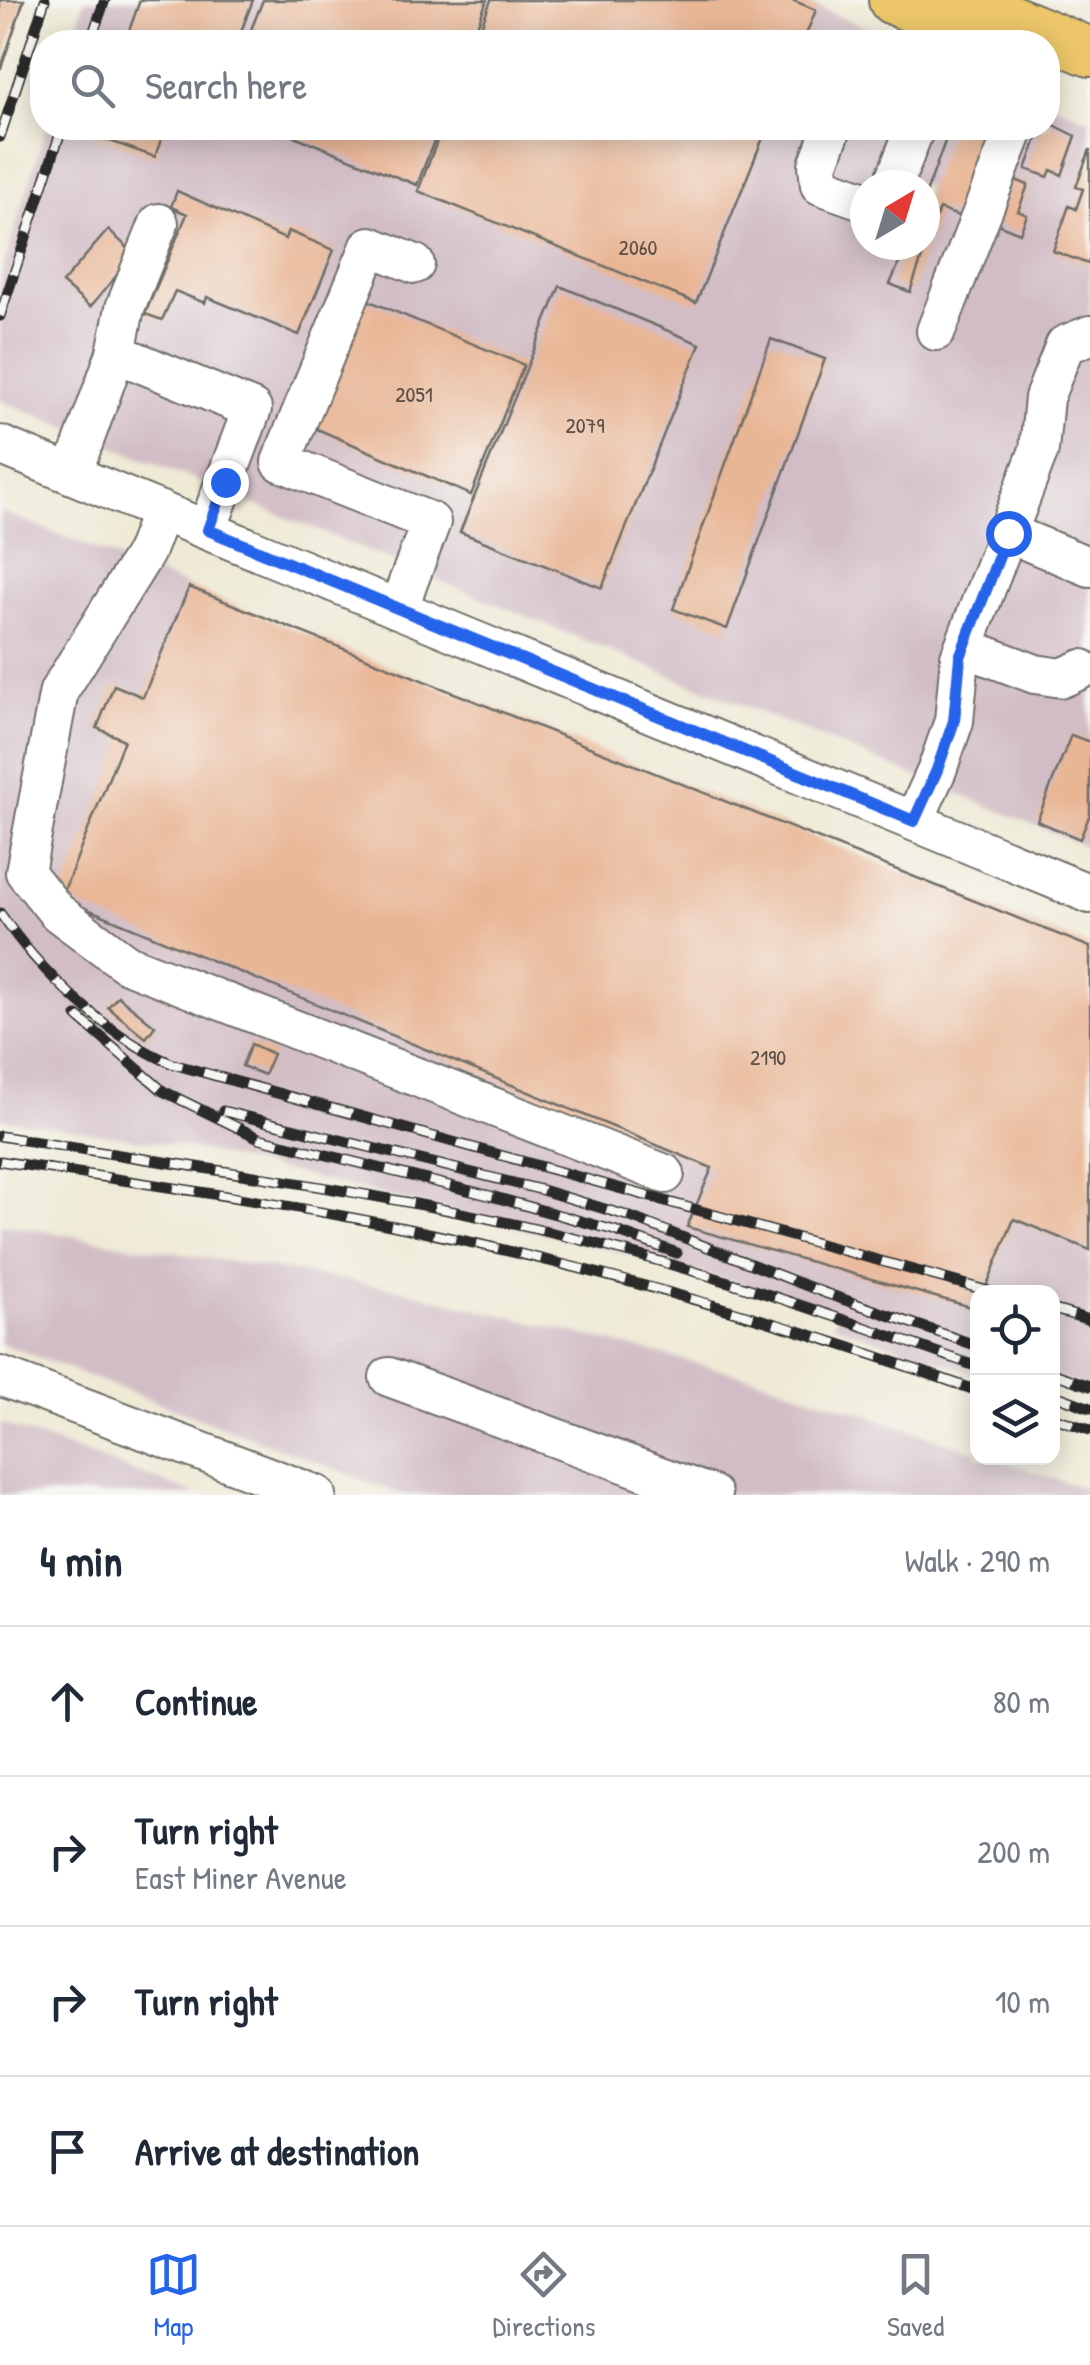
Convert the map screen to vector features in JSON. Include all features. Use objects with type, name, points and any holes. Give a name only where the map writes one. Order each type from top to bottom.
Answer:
[{"type":"main road","points":[[893,0],[1008,30]]},
{"type":"main road","points":[[1060,44],[1090,52]]},
{"type":"main road","points":[[1060,71],[1090,83]]},
{"type":"street","points":[[827,140],[818,164],[820,185],[850,196]]},
{"type":"street","points":[[900,170],[911,140]]},
{"type":"street","points":[[936,331],[1009,140]]},
{"type":"street","points":[[72,474],[116,353],[125,308],[159,222]]},
{"type":"street","points":[[398,609],[431,522],[281,462],[370,246],[414,264]]},
{"type":"street","points":[[914,821],[954,721],[960,657],[1040,450],[1044,398],[1065,346],[1090,334]]},
{"type":"street","points":[[116,353],[252,410],[208,530]]},
{"type":"street","points":[[0,445],[1090,894]]},
{"type":"street","points":[[161,511],[145,554],[58,691],[26,872],[57,912],[127,964],[664,1174]]},
{"type":"street","points":[[1008,533],[1090,568]]},
{"type":"street","points":[[964,647],[1035,674],[1062,678],[1087,666]]},
{"type":"street","points":[[0,1376],[318,1495]]},
{"type":"street","points":[[389,1377],[712,1495]]},
{"type":"shaded area","points":[[85,0],[799,0],[873,30],[76,30]]},
{"type":"shaded area","points":[[1060,107],[1090,120],[1090,848],[0,400],[0,279],[42,140],[1060,140]]},
{"type":"shaded area","points":[[0,511],[1090,948],[1090,1389],[1060,1378],[1060,1285],[970,1285],[970,1372],[833,1324],[838,1310],[618,1252],[180,1146],[0,1118]]},
{"type":"shaded area","points":[[0,1224],[398,1289],[764,1380],[970,1450],[970,1465],[1014,1465],[1090,1490],[1090,1495],[404,1495],[0,1343]]},
{"type":"shaded area","points":[[0,1423],[198,1495],[0,1495]]},
{"type":"building","points":[[0,0],[24,0],[1,68],[0,68]]},
{"type":"building","points":[[140,0],[253,0],[242,30],[129,30]]},
{"type":"building","points":[[263,0],[487,0],[476,30],[251,30]]},
{"type":"building","points":[[491,0],[792,0],[816,10],[808,30],[480,30]]},
{"type":"building","points":[[1060,128],[1076,136],[1062,175],[1051,170],[1048,177],[1026,169],[1037,140],[1060,140]]},
{"type":"building","points":[[107,140],[161,140],[155,157]]},
{"type":"building","points":[[304,140],[434,140],[417,185]]},
{"type":"building","points":[[437,140],[762,140],[696,303],[418,191]]},
{"type":"building","points":[[946,140],[990,140],[961,217],[940,209],[940,170],[935,170]]},
{"type":"building","points":[[1090,149],[1088,264],[1053,251],[1069,206],[1076,209],[1083,189],[1076,187]]},
{"type":"building","points":[[1013,179],[1028,185],[1018,211],[1027,215],[1020,233],[995,223]]},
{"type":"building","points":[[177,191],[285,239],[288,231],[334,250],[299,335],[207,297],[205,303],[175,291],[162,320],[145,314],[187,214],[171,207]]},
{"type":"building","points":[[108,230],[135,254],[90,307],[62,283]]},
{"type":"building","points":[[900,260],[921,260],[910,292],[890,284]]},
{"type":"building","points":[[560,286],[700,344],[602,588],[460,532]]},
{"type":"building","points":[[355,295],[524,365],[471,495],[303,423]]},
{"type":"building","points":[[771,339],[825,359],[727,629],[673,609]]},
{"type":"building","points":[[189,587],[1090,947],[1090,1250],[1014,1219],[987,1285],[970,1285],[970,1307],[687,1227],[712,1168],[61,898],[124,740],[97,728],[114,685],[143,697]]},
{"type":"building","points":[[1071,735],[1090,742],[1090,814],[1080,839],[1037,821]]},
{"type":"building","points":[[118,996],[155,1026],[146,1038],[108,1007]]},
{"type":"building","points":[[251,1044],[273,1054],[264,1075],[242,1066]]},
{"type":"railway","points":[[35,30],[45,0]]},
{"type":"railway","points":[[94,30],[105,0]]},
{"type":"railway","points":[[0,137],[30,46]]},
{"type":"railway","points":[[0,316],[58,140]]},
{"type":"railway","points":[[0,913],[34,957],[77,1000],[124,1038],[173,1064],[970,1286]]},
{"type":"railway","points":[[77,1016],[163,1091],[259,1138],[491,1196],[613,1230],[677,1253]]},
{"type":"railway","points":[[223,1111],[542,1190],[628,1216],[825,1293],[970,1343]]},
{"type":"railway","points":[[0,1136],[365,1194],[509,1223],[731,1283],[970,1364]]},
{"type":"railway","points":[[0,1161],[325,1213],[572,1266],[843,1345],[970,1388]]},
{"type":"railway","points":[[1060,1311],[1090,1320]]},
{"type":"railway","points":[[1058,1375],[1090,1386]]},
{"type":"railway","points":[[1060,1397],[1090,1408]]},
{"type":"railway","points":[[1060,1420],[1090,1430]]},
{"type":"route","points":[[225,482],[208,530],[914,821],[954,721],[960,657],[1008,533]]}]
